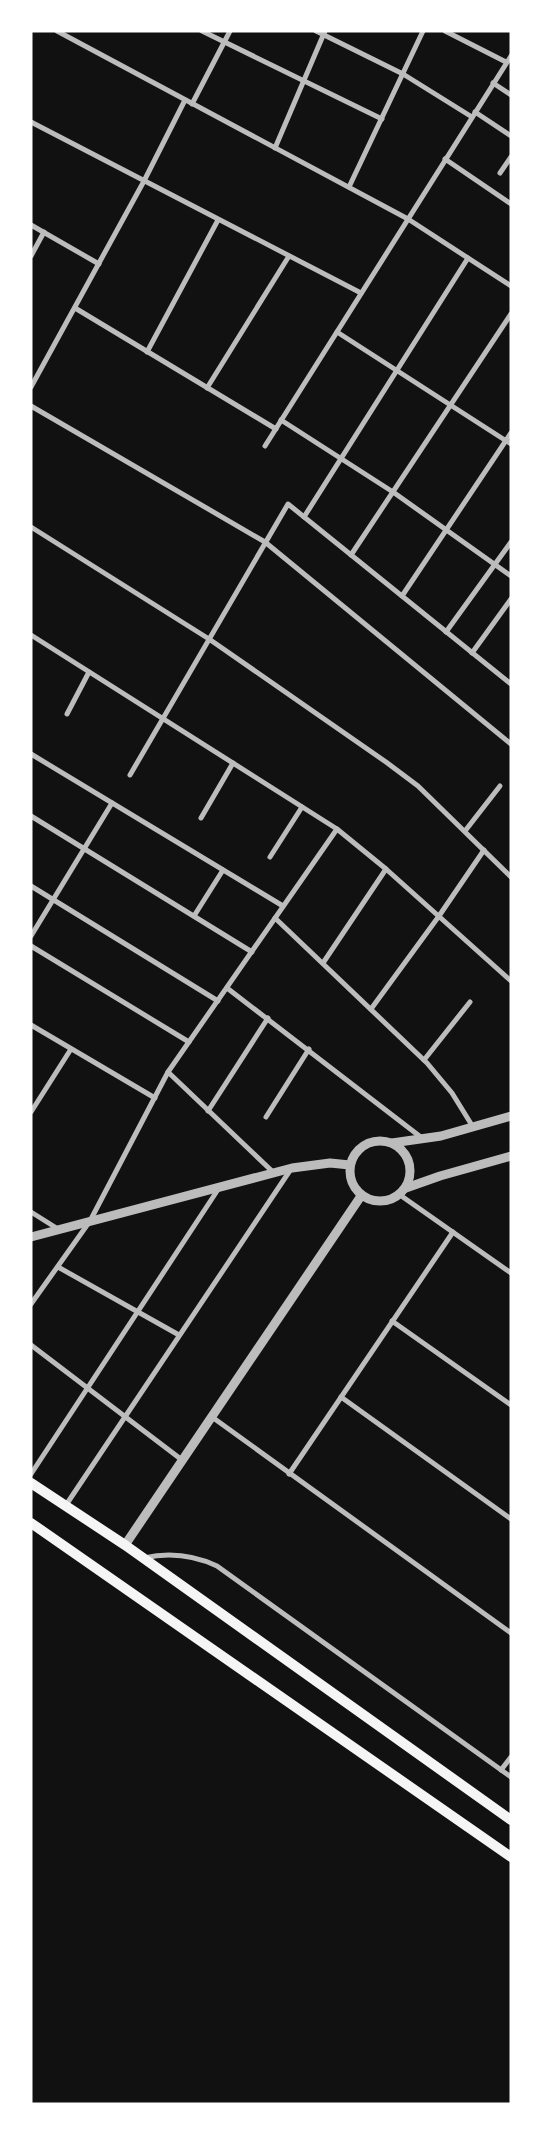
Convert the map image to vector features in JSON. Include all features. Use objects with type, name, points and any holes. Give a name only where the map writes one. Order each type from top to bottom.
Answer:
[{"type":"main road","points":[[31,1483],[125,1545],[511,1820]]},
{"type":"main road","points":[[31,1523],[511,1857]]},
{"type":"street","points":[[57,31],[408,219],[511,286]]},
{"type":"street","points":[[202,31],[382,119]]},
{"type":"street","points":[[192,104],[230,31]]},
{"type":"street","points":[[316,31],[324,33],[403,74],[511,136]]},
{"type":"street","points":[[350,187],[423,31]]},
{"type":"street","points":[[445,31],[506,62]]},
{"type":"street","points":[[275,148],[324,33]]},
{"type":"street","points":[[265,446],[511,56]]},
{"type":"street","points":[[493,83],[511,96]]},
{"type":"street","points":[[31,387],[144,181],[185,100]]},
{"type":"street","points":[[31,122],[361,293]]},
{"type":"street","points":[[500,173],[511,157]]},
{"type":"street","points":[[445,159],[511,204]]},
{"type":"street","points":[[147,352],[218,220]]},
{"type":"street","points":[[31,225],[99,264]]},
{"type":"street","points":[[31,256],[44,232]]},
{"type":"street","points":[[207,388],[288,256]]},
{"type":"street","points":[[304,517],[468,258]]},
{"type":"street","points":[[75,308],[276,429]]},
{"type":"street","points":[[351,555],[511,314]]},
{"type":"street","points":[[337,332],[508,442]]},
{"type":"street","points":[[31,406],[265,542],[511,744]]},
{"type":"street","points":[[281,420],[393,492],[511,576]]},
{"type":"street","points":[[402,596],[508,442],[511,433]]},
{"type":"street","points":[[130,775],[288,504],[511,684]]},
{"type":"street","points":[[31,527],[209,639],[418,786],[510,875]]},
{"type":"street","points":[[446,632],[511,542]]},
{"type":"street","points":[[472,653],[510,603]]},
{"type":"street","points":[[31,636],[337,828],[386,869],[511,981]]},
{"type":"street","points":[[67,714],[89,672]]},
{"type":"street","points":[[31,754],[283,906]]},
{"type":"street","points":[[201,818],[233,763]]},
{"type":"street","points":[[466,831],[500,786]]},
{"type":"street","points":[[31,936],[112,802]]},
{"type":"street","points":[[270,857],[302,807]]},
{"type":"street","points":[[31,816],[252,952]]},
{"type":"street","points":[[31,1304],[90,1221],[168,1072],[337,828]]},
{"type":"street","points":[[371,1009],[439,916],[484,850]]},
{"type":"street","points":[[323,963],[386,869]]},
{"type":"street","points":[[194,916],[224,870]]},
{"type":"street","points":[[31,886],[218,1001]]},
{"type":"street","points":[[275,918],[424,1060],[440,1077],[473,1127]]},
{"type":"street","points":[[31,946],[190,1042]]},
{"type":"street","points":[[227,988],[309,1049],[424,1140]]},
{"type":"street","points":[[424,1060],[470,1002]]},
{"type":"street","points":[[208,1111],[268,1018]]},
{"type":"street","points":[[31,1026],[155,1098]]},
{"type":"street","points":[[31,1112],[71,1049]]},
{"type":"street","points":[[266,1117],[309,1049]]},
{"type":"street","points":[[168,1072],[274,1173]]},
{"type":"street","points":[[511,1116],[424,1140],[392,1143],[383,1141],[366,1144],[353,1156],[350,1165],[351,1182],[361,1196],[381,1202],[391,1200],[403,1191],[440,1176],[511,1156]]},
{"type":"street","points":[[392,1143],[399,1148],[409,1162],[411,1171],[403,1191]]},
{"type":"street","points":[[31,1237],[292,1168],[330,1163],[350,1165]]},
{"type":"street","points":[[66,1506],[292,1168]]},
{"type":"street","points":[[31,1474],[219,1188]]},
{"type":"street","points":[[403,1191],[452,1232],[511,1273]]},
{"type":"street","points":[[125,1545],[361,1196]]},
{"type":"street","points":[[31,1212],[59,1229]]},
{"type":"street","points":[[289,1474],[452,1232]]},
{"type":"street","points":[[58,1267],[179,1335]]},
{"type":"street","points":[[392,1321],[511,1405]]},
{"type":"street","points":[[31,1346],[182,1460]]},
{"type":"street","points":[[341,1397],[511,1519]]},
{"type":"street","points":[[212,1417],[511,1633]]},
{"type":"street","points":[[143,1558],[157,1555],[182,1555],[217,1566],[511,1777]]},
{"type":"street","points":[[502,1770],[511,1757]]}]
